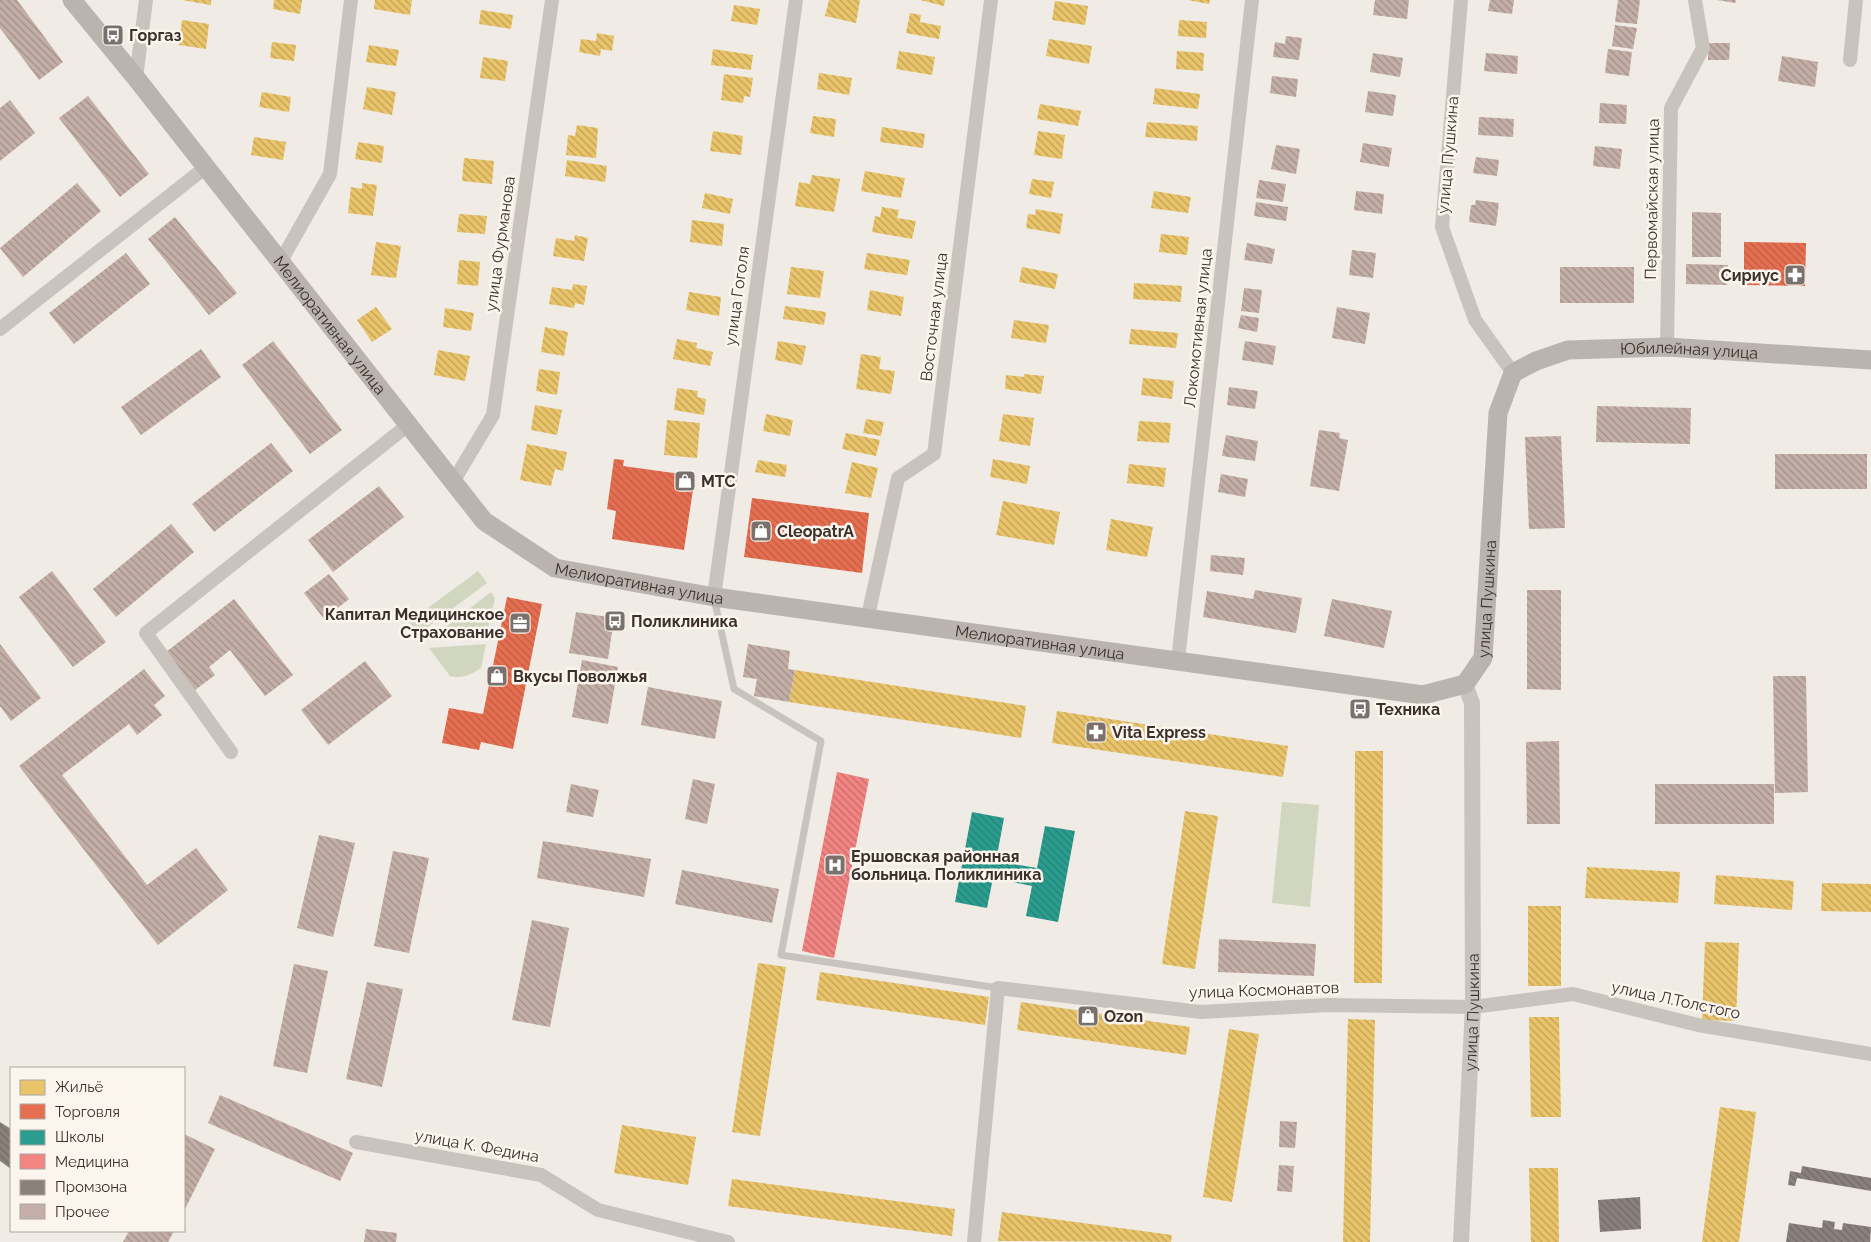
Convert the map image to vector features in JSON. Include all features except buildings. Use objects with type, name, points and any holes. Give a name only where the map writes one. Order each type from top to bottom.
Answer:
[{"type":"main road","name":"Мелиоративная улица","points":[[72,0],[136,78],[484,521],[555,568],[714,597],[868,616],[1423,695],[1465,684]]},
{"type":"main road","name":"Юбилейная улица","points":[[1513,373],[1536,360],[1568,350],[1667,347],[1871,360]]},
{"type":"main road","name":"улица Пушкина","points":[[1465,684],[1483,658],[1498,413],[1513,373]]},
{"type":"street","points":[[136,78],[146,0]]},
{"type":"street","points":[[280,261],[330,174],[351,0]]},
{"type":"street","name":"улица Фурманова","points":[[453,482],[493,415],[552,0]]},
{"type":"street","name":"улица Гоголя","points":[[714,597],[796,0]]},
{"type":"street","name":"Восточная улица","points":[[868,616],[898,478],[934,454],[991,0]]},
{"type":"street","name":"Локомотивная улица","points":[[1178,660],[1252,0]]},
{"type":"street","name":"улица Пушкина","points":[[1461,0],[1442,227],[1475,320],[1513,373]]},
{"type":"street","name":"Первомайская улица","points":[[1667,347],[1671,108],[1704,48],[1695,0]]},
{"type":"street","points":[[1850,60],[1856,0]]},
{"type":"street","points":[[0,329],[206,167]]},
{"type":"street","points":[[231,752],[146,633],[408,425]]},
{"type":"street","name":"улица Пушкина","points":[[1461,1242],[1472,1007],[1472,703],[1465,684]]},
{"type":"street","points":[[974,1242],[998,988]]},
{"type":"street","name":"улица Космонавтов","points":[[998,988],[1200,1012],[1328,1005],[1472,1007]]},
{"type":"street","name":"улица Л.Толстого","points":[[1472,1007],[1573,994],[1698,1025],[1871,1054]]},
{"type":"street","name":"улица К. Федина","points":[[356,1142],[541,1175],[598,1210],[722,1242]]},
{"type":"lane","points":[[714,597],[734,689],[821,741],[781,955],[998,988]]},
{"type":"green space","points":[[478,571],[487,583],[418,634],[409,622]]},
{"type":"green space","points":[[491,592],[495,598],[486,637],[429,640]]},
{"type":"green space","points":[[486,644],[481,668],[463,677],[450,676],[429,648]]},
{"type":"green space","points":[[1282,802],[1319,805],[1310,907],[1272,903]]},
{"type":"place","name":"Горгаз","points":[[113,35]]},
{"type":"place","name":"Сириус","points":[[1795,275]]},
{"type":"place","name":"МТС","points":[[685,481]]},
{"type":"place","name":"CleopatrA","points":[[761,531]]},
{"type":"place","name":"Поликлиника","points":[[615,621]]},
{"type":"place","name":"Капитал Медицинское Страхование","points":[[520,623]]},
{"type":"place","name":"Вкусы Поволжья","points":[[497,676]]},
{"type":"place","name":"Техника","points":[[1360,709]]},
{"type":"place","name":"Vita Express","points":[[1096,732]]},
{"type":"place","name":"Ершовская районная больница. Поликлиника","points":[[835,865]]},
{"type":"place","name":"Ozon","points":[[1088,1016]]}]
